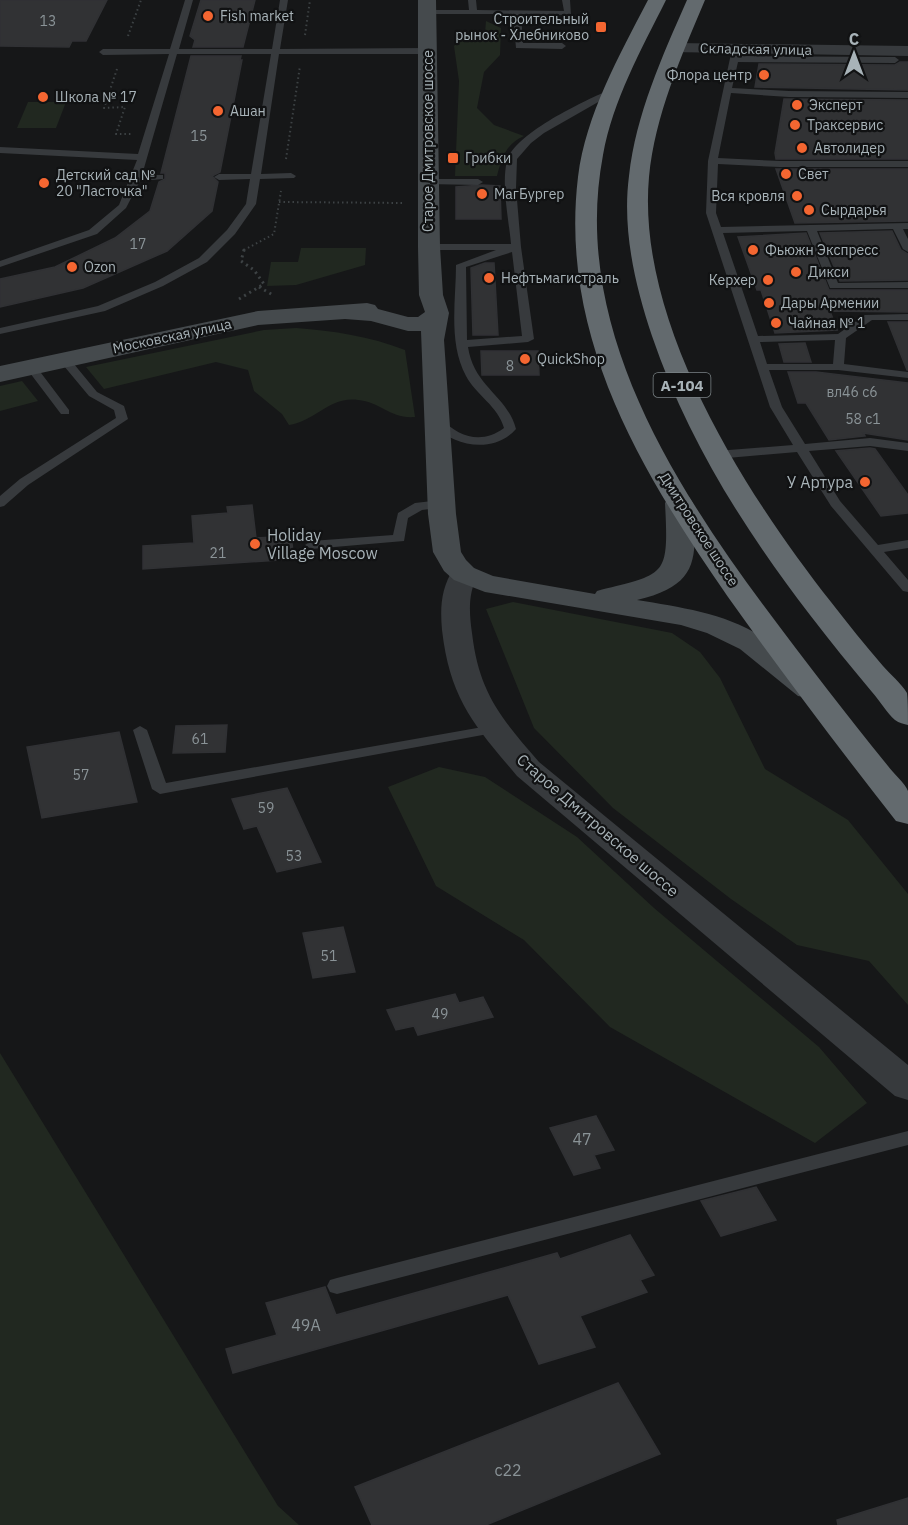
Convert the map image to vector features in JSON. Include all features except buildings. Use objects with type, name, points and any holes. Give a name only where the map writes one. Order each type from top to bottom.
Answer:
[{"type":"highway","name":"Дмитровское шоссе","points":[[657,0],[610,93],[597,137],[589,176],[586,220],[593,289],[607,349],[636,425],[679,503],[810,690],[908,813]]},
{"type":"highway","name":"А-104","points":[[696,0],[651,109],[639,179],[639,229],[649,288],[665,343],[696,419],[741,501],[811,599],[908,715]]},
{"type":"main road","name":"Старое Дмитровское шоссе","points":[[427,6],[429,248],[434,321],[435,418],[447,552],[454,565],[464,574]]},
{"type":"main road","points":[[400,312],[426,291],[430,282]]},
{"type":"main road","points":[[422,302],[434,321],[426,331],[400,312],[422,302]]},
{"type":"main road","name":"Московская улица","points":[[0,374],[258,318],[346,312],[400,312]]},
{"type":"main road","points":[[573,599],[635,593],[658,585],[671,576],[679,562],[682,545],[679,503]]},
{"type":"main road","points":[[464,574],[485,583],[685,617],[718,627],[751,643],[810,690]]},
{"type":"street","name":"Складская улица","points":[[676,48],[735,54],[901,56]]},
{"type":"street","name":"Старое Дмитровское шоссе","points":[[464,574],[457,587],[453,604],[461,666],[476,702],[494,729],[528,769],[908,1086]]},
{"type":"lane","points":[[0,264],[93,232],[123,206],[136,177],[189,0]]},
{"type":"lane","points":[[0,331],[101,309],[159,284],[203,260],[231,232],[251,204],[284,0]]},
{"type":"lane","points":[[472,0],[473,12]]},
{"type":"lane","points":[[427,6],[473,12],[568,12],[566,0]]},
{"type":"lane","points":[[517,12],[519,46],[562,46]]},
{"type":"lane","points":[[104,52],[428,51]]},
{"type":"lane","points":[[735,54],[712,161],[711,213],[776,407],[835,503],[908,588]]},
{"type":"lane","points":[[727,90],[789,94],[908,95]]},
{"type":"lane","points":[[462,344],[528,339],[516,247],[512,160],[519,147],[538,133],[597,98],[610,93]]},
{"type":"lane","points":[[0,150],[142,157]]},
{"type":"lane","points":[[712,161],[908,164]]},
{"type":"lane","points":[[136,177],[160,177]]},
{"type":"lane","points":[[219,177],[287,177]]},
{"type":"lane","points":[[429,182],[478,182]]},
{"type":"lane","points":[[717,230],[902,227],[908,249]]},
{"type":"lane","points":[[811,228],[834,286],[908,285]]},
{"type":"lane","points":[[429,248],[516,247]]},
{"type":"lane","points":[[435,418],[445,432],[458,439],[490,440],[502,437],[510,429],[509,419],[472,377],[465,360],[462,344],[461,265],[516,247]]},
{"type":"lane","points":[[753,339],[841,337],[869,317],[908,317]]},
{"type":"lane","points":[[837,367],[841,337]]},
{"type":"lane","points":[[0,503],[24,482],[122,419],[120,408],[93,394],[65,360]]},
{"type":"lane","points":[[31,367],[65,412]]},
{"type":"lane","points":[[763,368],[837,367],[908,375]]},
{"type":"lane","points":[[716,455],[870,442],[908,447]]},
{"type":"lane","points":[[310,545],[399,538],[402,516],[419,506],[441,504]]},
{"type":"lane","points":[[875,549],[908,544]]},
{"type":"lane","points":[[140,730],[160,789],[494,729]]},
{"type":"lane","points":[[337,1286],[908,1138]]},
{"type":"path","points":[[128,37],[141,0]]},
{"type":"path","points":[[232,302],[264,284],[255,270],[241,261],[244,250],[274,234],[279,202],[287,177],[310,0]]},
{"type":"path","points":[[117,69],[104,108],[125,107],[116,134],[148,134]]},
{"type":"path","points":[[279,202],[408,203]]},
{"type":"shaded area","points":[[486,21],[501,28],[500,55],[484,72],[477,108],[494,125],[524,136],[509,147],[497,176],[455,176],[459,81],[454,46],[466,35],[485,33]]},
{"type":"shaded area","points":[[28,102],[66,102],[56,128],[17,128]]},
{"type":"shaded area","points":[[301,248],[366,248],[365,265],[296,285],[267,286],[271,262],[298,262]]},
{"type":"shaded area","points":[[296,328],[351,335],[405,350],[415,417],[392,413],[366,401],[348,400],[330,405],[298,423],[289,425],[282,414],[254,391],[248,370],[216,362],[104,389],[86,367],[264,330]]},
{"type":"shaded area","points":[[22,381],[38,401],[0,411],[0,386]]},
{"type":"shaded area","points":[[513,602],[672,633],[700,652],[720,678],[765,769],[848,820],[908,894],[908,1005],[869,961],[797,945],[731,899],[613,808],[534,728],[486,609]]},
{"type":"shaded area","points":[[439,767],[485,777],[577,837],[654,908],[819,1047],[867,1103],[815,1143],[610,1027],[524,940],[436,886],[388,787]]},
{"type":"shaded area","points":[[0,1053],[278,1506],[299,1525],[0,1525]]},
{"type":"place","name":"Fish market","points":[[208,16]]},
{"type":"place","name":"Строительный рынок - Хлебниково","points":[[601,27]]},
{"type":"place","name":"Флора центр","points":[[764,75]]},
{"type":"place","name":"Школа № 17","points":[[43,97]]},
{"type":"place","name":"Эксперт","points":[[797,105]]},
{"type":"place","name":"Ашан","points":[[218,111]]},
{"type":"place","name":"Траксервис","points":[[795,125]]},
{"type":"place","name":"Автолидер","points":[[802,148]]},
{"type":"place","name":"Грибки","points":[[453,158]]},
{"type":"place","name":"Свет","points":[[786,174]]},
{"type":"place","name":"Детский сад № 20 \"Ласточка\"","points":[[44,183]]},
{"type":"place","name":"МагБургер","points":[[482,194]]},
{"type":"place","name":"Вся кровля","points":[[797,196]]},
{"type":"place","name":"Сырдарья","points":[[809,210]]},
{"type":"place","name":"Фьюжн Экспресс","points":[[753,250]]},
{"type":"place","name":"Ozon","points":[[72,267]]},
{"type":"place","name":"Дикси","points":[[796,272]]},
{"type":"place","name":"Нефтьмагистраль","points":[[489,278]]},
{"type":"place","name":"Керхер","points":[[768,280]]},
{"type":"place","name":"Дары Армении","points":[[769,303]]},
{"type":"place","name":"Чайная № 1","points":[[776,323]]},
{"type":"place","name":"QuickShop","points":[[525,359]]},
{"type":"place","name":"У Артура","points":[[865,482]]},
{"type":"place","name":"Holiday Village Moscow","points":[[255,544]]}]
